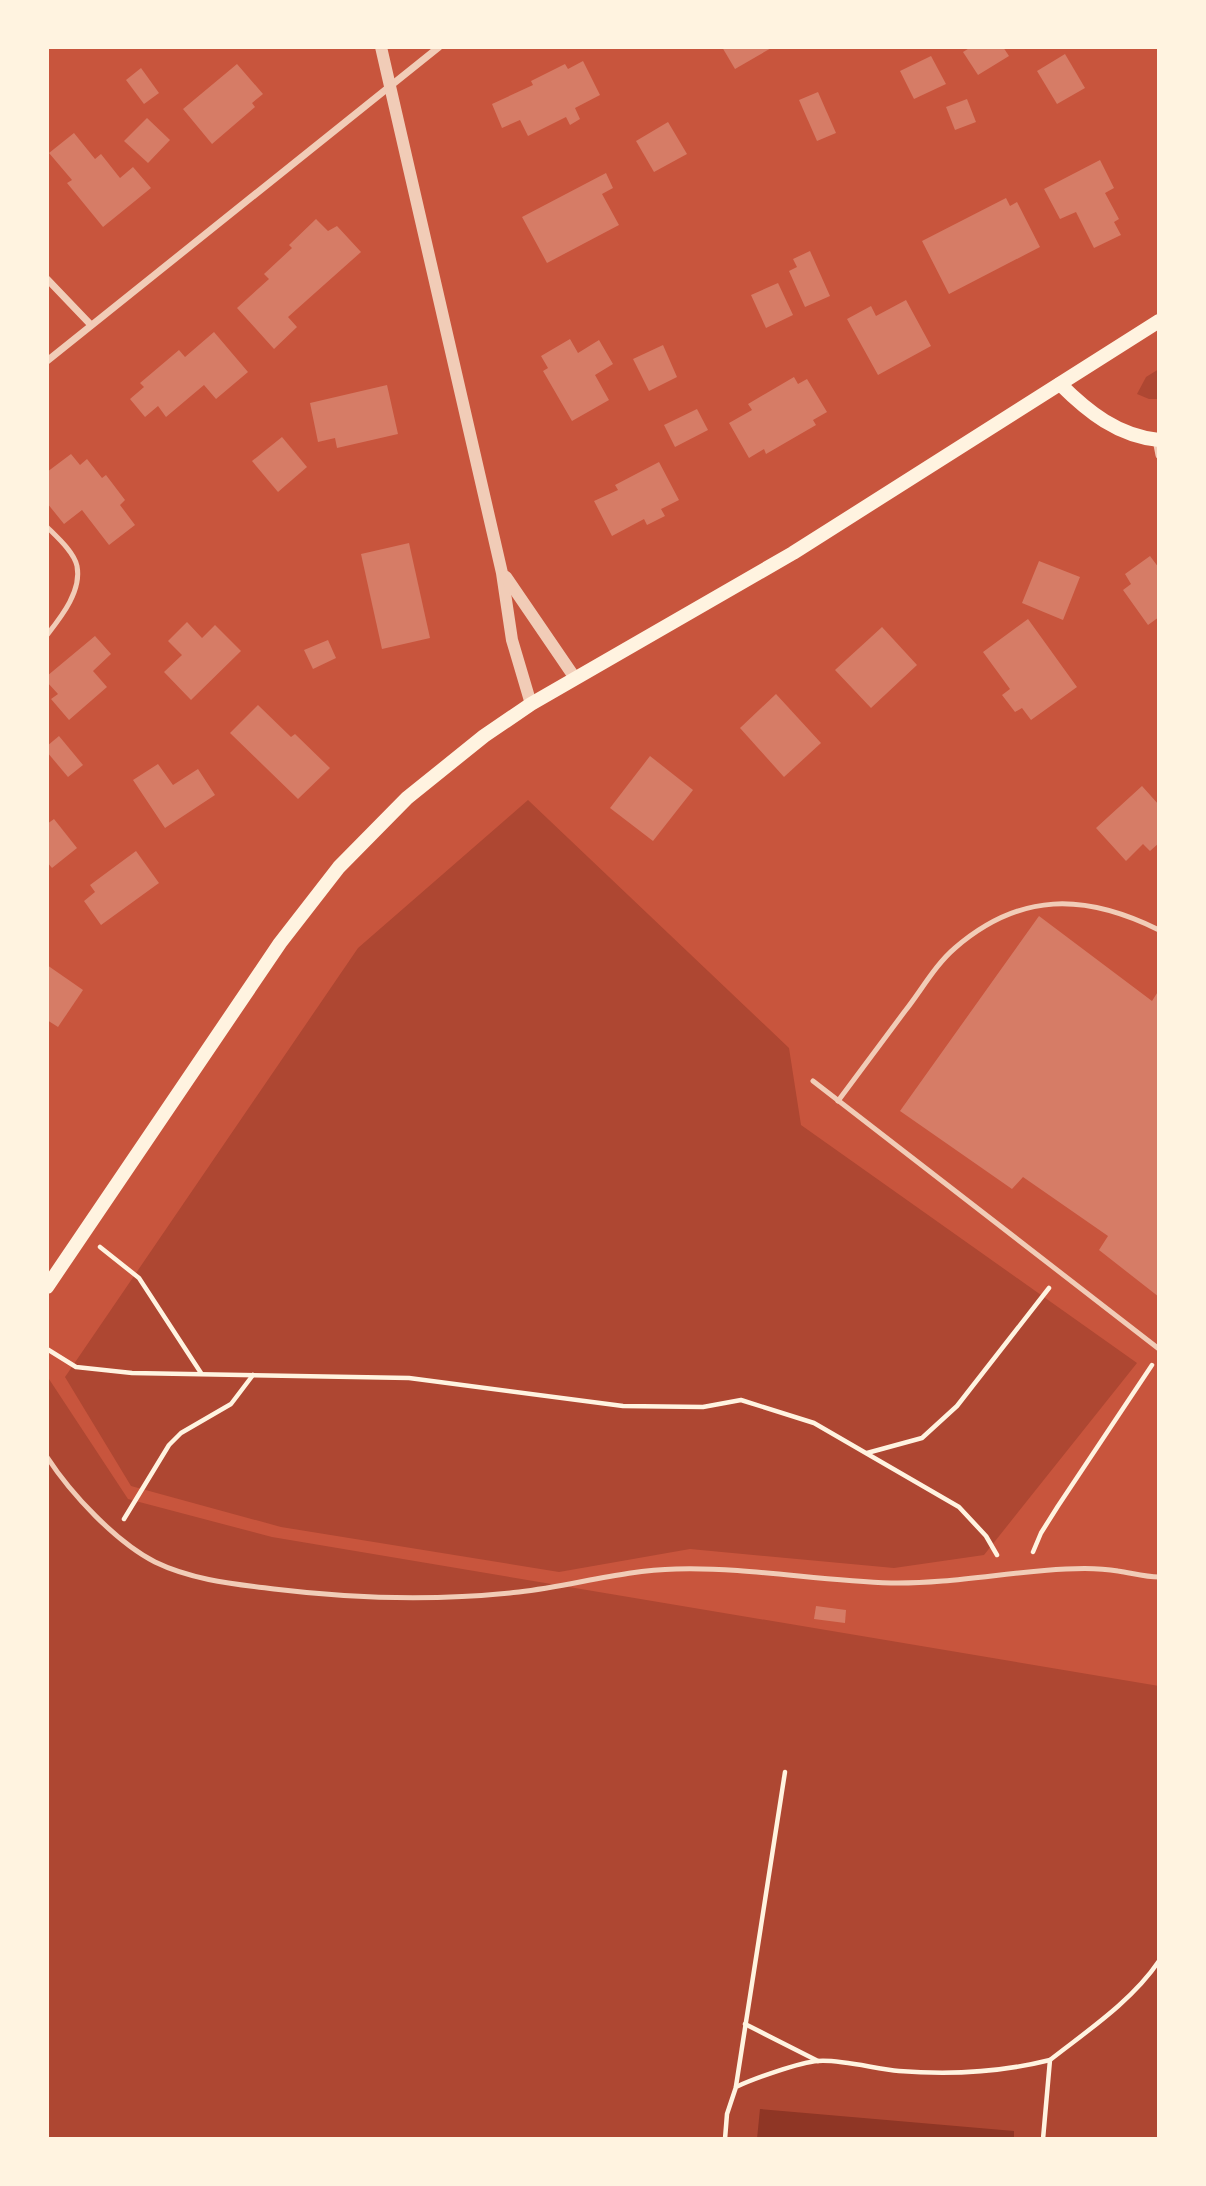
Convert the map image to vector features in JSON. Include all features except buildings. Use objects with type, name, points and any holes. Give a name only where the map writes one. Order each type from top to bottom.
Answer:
[{"type":"main road","points":[[47,1287],[280,943],[339,867],[407,798],[467,749],[531,704],[793,553],[1159,321]]},
{"type":"main road","points":[[1060,384],[1112,426],[1158,445]]},
{"type":"street","points":[[381,47],[502,573],[512,640],[531,704]]},
{"type":"street","points":[[47,361],[439,47]]},
{"type":"street","points":[[47,279],[91,325]]},
{"type":"street","points":[[502,573],[575,678]]},
{"type":"lane","points":[[47,527],[77,565],[70,601],[47,635]]},
{"type":"lane","points":[[838,1101],[954,949],[1001,918],[1048,903],[1077,903],[1107,909],[1159,930]]},
{"type":"lane","points":[[813,1081],[1159,1349]]},
{"type":"lane","points":[[47,1457],[65,1482],[115,1532],[155,1562],[211,1580],[298,1592],[367,1597],[487,1595],[674,1569],[751,1570],[862,1581],[918,1583],[1033,1571],[1096,1568],[1159,1577]]},
{"type":"path","points":[[83,1234],[139,1278],[201,1374]]},
{"type":"path","points":[[867,1454],[922,1438],[957,1406],[1060,1273]]},
{"type":"path","points":[[47,1349],[76,1367],[132,1374],[409,1378],[623,1406],[704,1407],[741,1400],[814,1423],[959,1507],[986,1536],[1005,1574]]},
{"type":"path","points":[[1033,1571],[1032,1553],[1041,1533],[1097,1450],[1138,1382],[1159,1356]]},
{"type":"path","points":[[115,1532],[169,1445],[181,1433],[231,1404],[254,1374]]},
{"type":"path","points":[[725,2139],[727,2113],[736,2087],[785,1772]]},
{"type":"path","points":[[745,2024],[818,2060],[900,2071],[971,2071],[1027,2066],[1050,2060],[1120,2003],[1159,1961]]},
{"type":"path","points":[[736,2087],[750,2080],[818,2060]]},
{"type":"path","points":[[1043,2139],[1050,2060]]},
{"type":"shaded area","points":[[1159,369],[1159,399],[1149,399],[1137,394],[1146,377]]},
{"type":"shaded area","points":[[528,800],[789,1048],[801,1125],[1137,1363],[984,1555],[894,1568],[690,1549],[559,1572],[281,1527],[131,1486],[65,1377],[358,948]]},
{"type":"shaded area","points":[[47,1376],[128,1499],[272,1537],[1159,1686],[1159,2139],[47,2139]]},
{"type":"shaded area","points":[[760,2109],[1014,2131],[1014,2139],[757,2139]]}]
